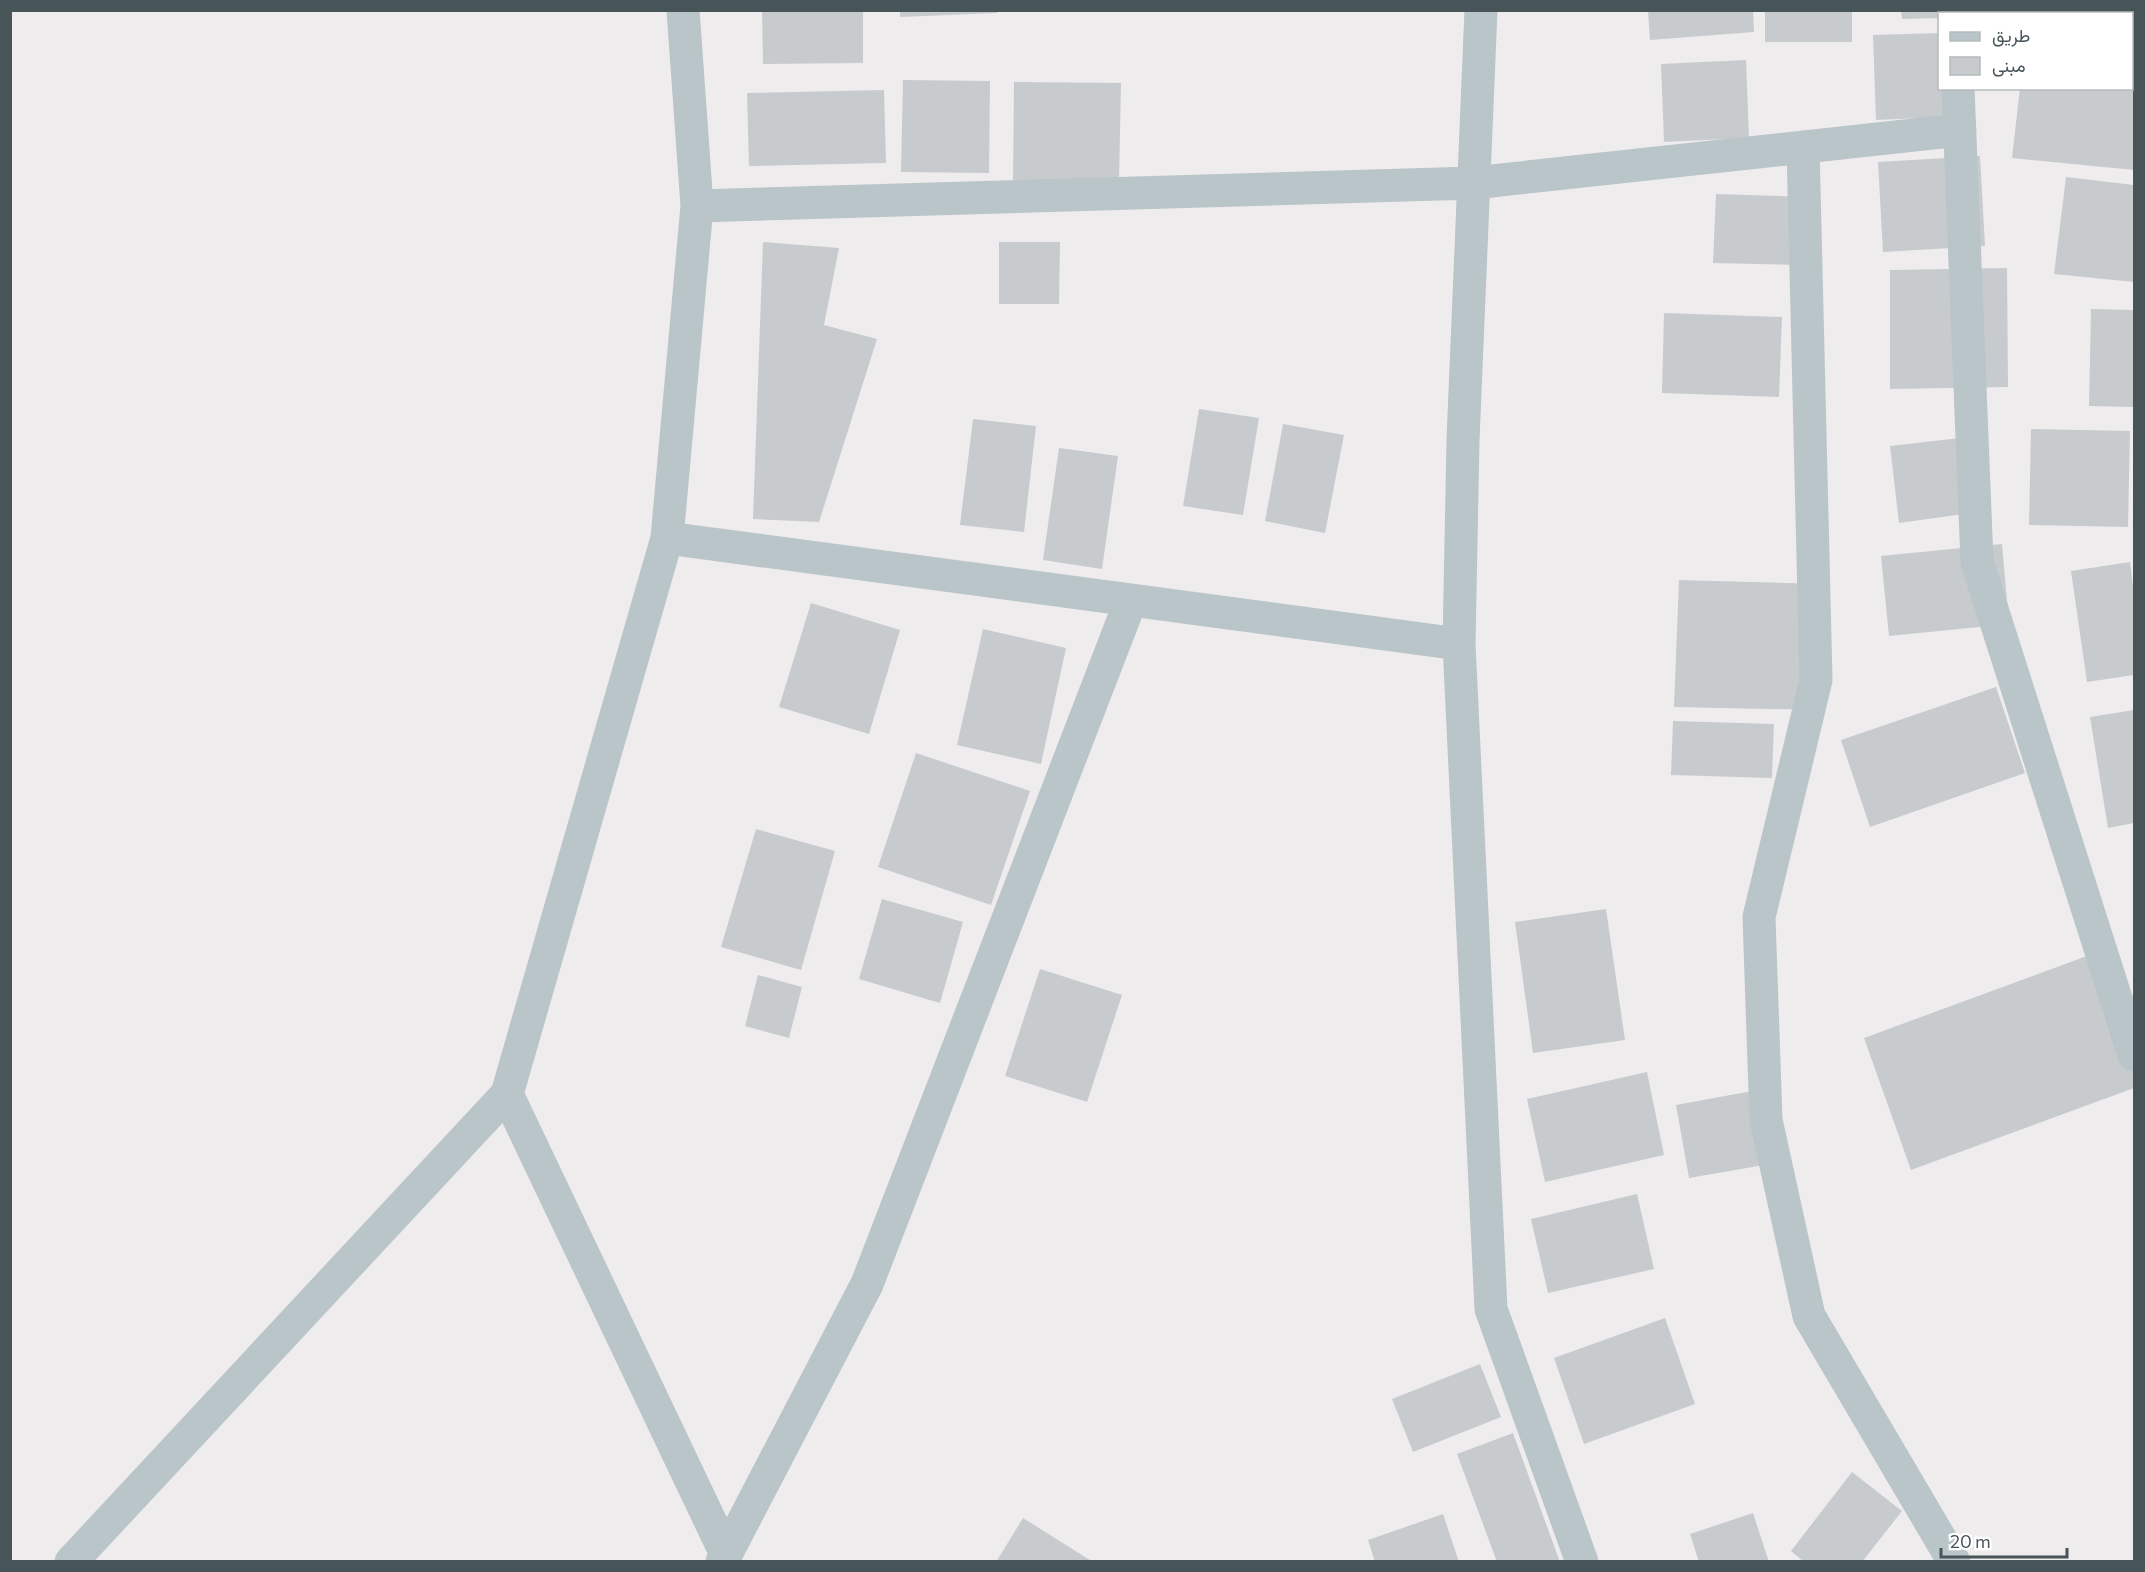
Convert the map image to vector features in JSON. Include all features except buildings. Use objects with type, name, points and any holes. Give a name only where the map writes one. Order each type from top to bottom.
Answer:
[{"type":"street","points":[[71,1562],[507,1094],[667,538],[698,206],[683,10]]},
{"type":"street","points":[[1481,10],[1462,440],[1459,644],[1491,1309],[1581,1562]]},
{"type":"street","points":[[1958,90],[1977,562],[2134,1055]]},
{"type":"street","points":[[698,206],[1473,183],[1960,130]]},
{"type":"street","points":[[1803,147],[1816,680],[1759,917],[1766,1120],[1809,1316],[1954,1562]]},
{"type":"street","points":[[667,538],[1459,644]]},
{"type":"street","points":[[723,1557],[867,1284],[1131,600]]},
{"type":"street","points":[[507,1094],[723,1557]]}]
